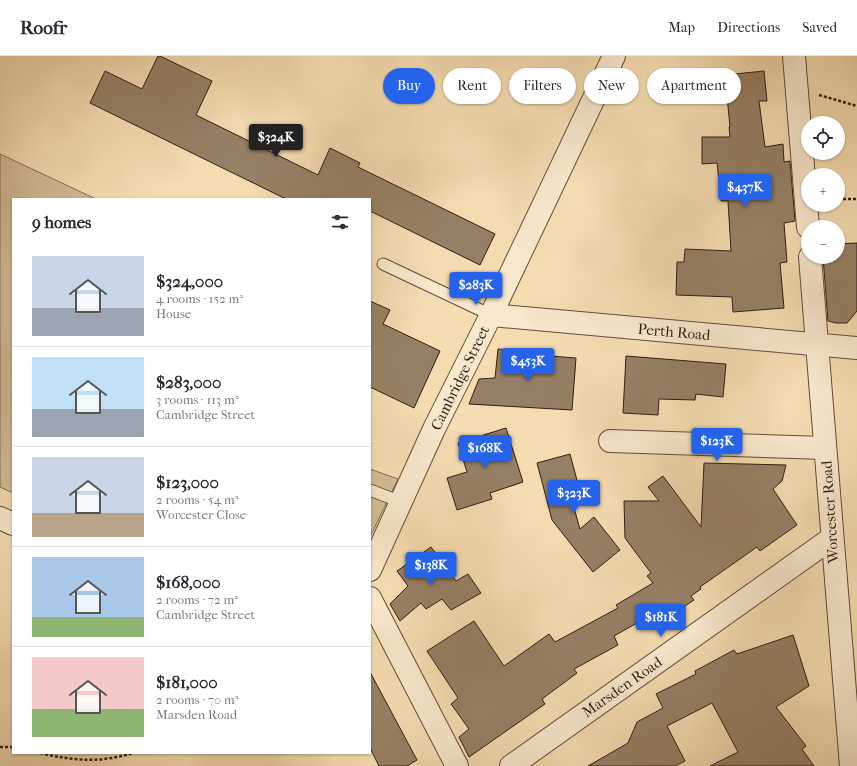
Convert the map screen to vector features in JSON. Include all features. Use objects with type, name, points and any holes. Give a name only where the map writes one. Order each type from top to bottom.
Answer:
[{"type":"street","name":"Cambridge Street","points":[[371,568],[434,429],[491,315],[614,56]]},
{"type":"street","points":[[794,56],[807,220]]},
{"type":"street","name":"Worcester Road","points":[[811,264],[851,766]]},
{"type":"street","name":"Perth Road","points":[[491,315],[857,348]]},
{"type":"street","points":[[610,441],[825,448]]},
{"type":"street","points":[[0,518],[12,524]]},
{"type":"street","name":"Marsden Road","points":[[510,766],[832,538]]},
{"type":"street","points":[[371,600],[457,766]]},
{"type":"lane","points":[[383,264],[491,315]]},
{"type":"lane","points":[[371,490],[401,502]]},
{"type":"path","points":[[796,86],[815,94],[857,106]]},
{"type":"path","points":[[845,199],[857,199]]},
{"type":"path","points":[[0,747],[12,747]]},
{"type":"path","points":[[45,754],[77,760],[114,758],[130,754]]},
{"type":"shaded area","points":[[0,154],[94,198],[12,198],[12,493],[0,487]]},
{"type":"shaded area","points":[[371,469],[398,479],[371,535]]},
{"type":"building","points":[[158,56],[160,56],[212,81],[196,115],[318,175],[330,148],[360,163],[358,167],[495,234],[480,265],[371,211],[371,198],[284,198],[90,103],[105,71],[142,89]]},
{"type":"building","points":[[764,71],[767,101],[759,101],[765,147],[783,144],[784,162],[790,161],[795,221],[784,223],[787,262],[780,263],[784,308],[733,312],[732,297],[676,295],[677,262],[684,262],[685,249],[731,251],[728,201],[721,201],[717,163],[702,164],[702,137],[730,137],[728,104],[741,104],[741,73]]},
{"type":"building","points":[[857,243],[857,311],[847,323],[836,323],[828,321],[824,264],[845,264],[845,244]]},
{"type":"building","points":[[371,301],[390,310],[383,324],[440,351],[414,408],[371,387]]},
{"type":"building","points":[[498,349],[537,352],[537,355],[576,358],[572,410],[469,404],[479,379],[495,378]]},
{"type":"building","points":[[626,356],[726,364],[723,397],[696,394],[695,400],[659,399],[658,415],[623,413]]},
{"type":"building","points":[[506,428],[523,482],[490,493],[492,499],[457,510],[447,478],[467,472],[458,443]]},
{"type":"building","points":[[570,454],[578,484],[568,487],[580,529],[594,517],[620,550],[593,572],[552,520],[537,463]]},
{"type":"building","points":[[704,463],[786,465],[782,481],[773,489],[797,525],[760,551],[757,547],[700,587],[701,589],[691,596],[694,600],[679,610],[677,607],[647,625],[644,619],[614,636],[618,645],[574,669],[577,673],[542,699],[545,704],[469,757],[459,737],[469,729],[451,704],[458,698],[427,651],[474,621],[504,666],[549,634],[555,642],[618,608],[616,605],[653,583],[647,576],[651,573],[625,538],[624,501],[659,501],[648,487],[663,476],[701,527]]},
{"type":"building","points":[[431,547],[456,581],[468,574],[481,593],[451,610],[442,599],[426,609],[421,603],[400,621],[390,604],[408,586],[397,571]]},
{"type":"building","points":[[793,635],[809,686],[776,707],[806,746],[802,749],[814,766],[710,766],[738,752],[712,703],[667,726],[685,761],[675,766],[588,766],[628,743],[637,722],[663,708],[656,694],[696,674],[695,671],[734,650],[737,654]]},
{"type":"building","points":[[371,674],[417,760],[407,766],[379,766],[371,750]]}]
